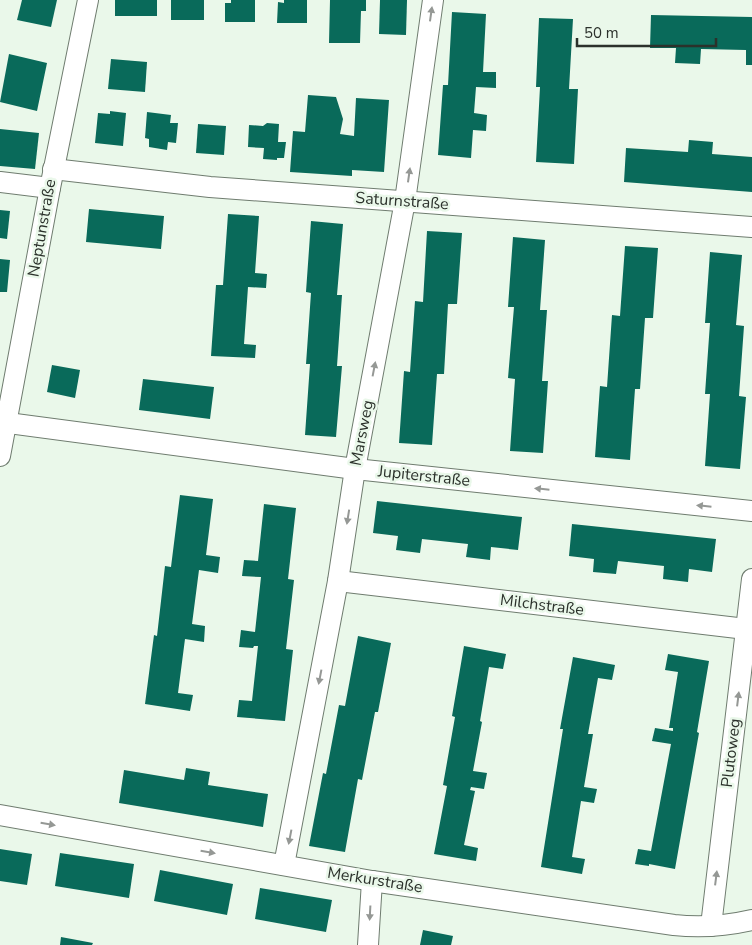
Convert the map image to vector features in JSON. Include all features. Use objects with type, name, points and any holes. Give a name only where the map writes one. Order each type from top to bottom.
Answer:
[{"type":"street","name":"Neptunstraße","points":[[0,456],[3,422],[88,0]]},
{"type":"street","name":"Marsweg","points":[[284,865],[338,581],[355,469],[405,201],[433,0]]},
{"type":"street","name":"Saturnstraße","points":[[0,182],[51,179],[210,187],[752,227]]},
{"type":"street","name":"Jupiterstraße","points":[[3,422],[355,469],[752,511]]},
{"type":"street","name":"Plutoweg","points":[[710,926],[752,579]]},
{"type":"street","name":"Milchstraße","points":[[338,581],[746,629]]},
{"type":"street","name":"Merkurstraße","points":[[0,815],[372,881],[674,925],[710,926],[752,920]]},
{"type":"street","points":[[368,945],[372,881]]},
{"type":"building","points":[[22,0],[57,0],[51,27],[17,20]]},
{"type":"building","points":[[115,0],[157,0],[157,16],[115,16]]},
{"type":"building","points":[[171,0],[204,0],[204,20],[171,20]]},
{"type":"building","points":[[231,0],[255,0],[255,22],[225,22],[225,3],[231,3]]},
{"type":"building","points":[[284,0],[307,0],[307,23],[277,23],[278,2],[284,3]]},
{"type":"building","points":[[330,0],[366,0],[366,11],[361,11],[360,43],[329,43]]},
{"type":"building","points":[[380,0],[407,0],[406,35],[379,34]]},
{"type":"building","points":[[452,12],[486,14],[483,72],[496,72],[496,88],[476,87],[474,113],[487,115],[486,131],[473,130],[471,158],[438,155],[443,85],[448,85]]},
{"type":"building","points":[[651,15],[752,17],[752,65],[746,65],[746,50],[701,49],[700,64],[675,63],[676,48],[650,48]]},
{"type":"building","points":[[539,18],[573,19],[569,89],[578,89],[574,164],[536,162],[540,87],[536,87]]},
{"type":"building","points":[[9,54],[47,63],[37,111],[0,102]]},
{"type":"building","points":[[111,59],[147,62],[145,92],[108,89]]},
{"type":"building","points":[[308,95],[336,97],[343,119],[340,134],[354,136],[356,98],[389,100],[384,172],[352,170],[352,176],[290,172],[293,131],[305,132]]},
{"type":"building","points":[[110,111],[126,113],[123,146],[95,143],[98,113],[110,114]]},
{"type":"building","points":[[147,112],[171,115],[170,123],[178,123],[176,143],[168,142],[167,150],[149,147],[149,139],[145,138]]},
{"type":"building","points":[[267,123],[279,124],[278,142],[286,142],[284,158],[277,158],[277,160],[263,159],[264,148],[248,147],[249,125],[263,126]]},
{"type":"building","points":[[198,124],[226,126],[224,155],[196,153]]},
{"type":"building","points":[[0,129],[39,133],[35,169],[0,166]]},
{"type":"building","points":[[689,140],[713,142],[712,154],[752,157],[752,192],[624,182],[626,148],[688,152]]},
{"type":"building","points":[[89,209],[164,216],[161,249],[86,242]]},
{"type":"building","points":[[0,210],[10,211],[7,239],[0,238]]},
{"type":"building","points":[[228,214],[259,216],[255,273],[267,274],[266,288],[248,287],[244,344],[256,345],[255,358],[211,356],[216,285],[223,285]]},
{"type":"building","points":[[311,221],[343,224],[337,295],[342,295],[337,366],[342,366],[336,437],[305,435],[310,364],[306,364],[311,293],[306,292]]},
{"type":"building","points":[[427,231],[462,233],[457,304],[448,304],[444,374],[437,374],[432,445],[399,443],[404,371],[410,372],[415,301],[423,302]]},
{"type":"building","points":[[513,237],[545,240],[540,310],[547,310],[542,381],[548,381],[543,453],[510,451],[515,379],[508,378],[514,307],[508,307]]},
{"type":"building","points":[[625,246],[658,248],[653,318],[645,318],[640,389],[635,389],[630,460],[595,457],[600,386],[607,387],[612,315],[620,316]]},
{"type":"building","points":[[710,252],[742,255],[736,325],[744,326],[739,396],[746,397],[740,469],[705,466],[710,394],[705,394],[710,323],[705,323]]},
{"type":"building","points":[[0,259],[10,260],[7,292],[0,292]]},
{"type":"building","points":[[52,365],[80,370],[75,398],[47,392]]},
{"type":"building","points":[[143,379],[214,387],[210,419],[139,410]]},
{"type":"building","points":[[180,495],[213,499],[206,555],[220,557],[218,573],[199,570],[192,624],[205,626],[204,642],[185,639],[178,693],[193,695],[190,711],[145,704],[154,635],[157,636],[165,566],[171,567]]},
{"type":"building","points":[[377,501],[522,517],[518,550],[491,547],[490,560],[466,557],[468,544],[422,539],[420,553],[396,550],[398,536],[373,533]]},
{"type":"building","points":[[264,504],[296,508],[288,579],[294,580],[286,649],[293,650],[285,721],[237,717],[239,700],[252,701],[258,646],[253,648],[239,647],[241,630],[255,632],[261,577],[242,576],[244,560],[258,561]]},
{"type":"building","points":[[572,524],[716,539],[712,572],[689,569],[688,582],[663,579],[664,566],[618,561],[616,574],[593,572],[594,559],[569,556]]},
{"type":"building","points":[[358,636],[391,643],[378,712],[375,712],[362,780],[358,779],[345,852],[309,846],[323,773],[326,774],[339,705],[345,706]]},
{"type":"building","points":[[464,646],[506,654],[503,669],[489,667],[480,721],[482,722],[473,771],[487,773],[484,789],[471,787],[470,790],[475,791],[464,845],[478,848],[476,861],[434,854],[447,786],[443,785],[455,717],[452,716]]},
{"type":"building","points":[[668,654],[709,661],[697,732],[699,733],[675,869],[649,864],[649,866],[635,864],[638,849],[651,851],[671,744],[652,741],[655,728],[673,731],[673,728],[669,728],[678,672],[665,670]]},
{"type":"building","points":[[573,657],[615,665],[612,680],[598,678],[588,734],[593,734],[584,787],[597,789],[594,803],[581,801],[572,857],[585,859],[582,874],[541,867],[563,729],[560,729]]},
{"type":"building","points":[[186,768],[210,772],[208,785],[268,794],[263,827],[119,803],[124,770],[184,780]]},
{"type":"building","points":[[0,849],[32,854],[27,885],[0,881]]},
{"type":"building","points":[[60,853],[134,864],[129,898],[55,886]]},
{"type":"building","points":[[160,870],[233,884],[227,915],[154,901]]},
{"type":"building","points":[[260,888],[332,900],[326,932],[255,919]]},
{"type":"building","points":[[423,930],[453,936],[451,945],[420,945]]},
{"type":"building","points":[[61,937],[93,943],[92,945],[60,945]]}]
